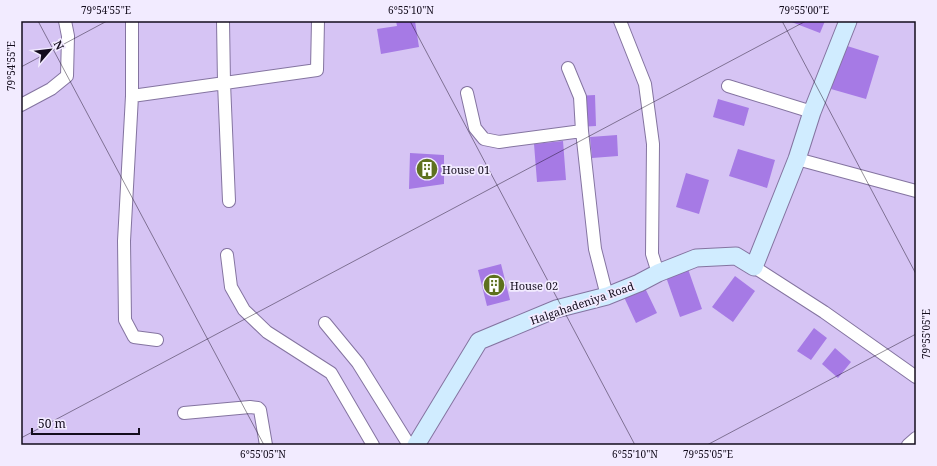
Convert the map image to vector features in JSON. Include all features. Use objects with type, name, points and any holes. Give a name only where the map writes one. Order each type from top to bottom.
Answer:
[{"type":"street","points":[[21,105],[50,89],[67,76],[68,36],[65,21]]},
{"type":"street","points":[[132,21],[132,96],[124,241],[125,320],[134,337],[157,340]]},
{"type":"street","points":[[223,21],[229,202]]},
{"type":"street","points":[[132,96],[317,70],[318,21]]},
{"type":"street","points":[[620,21],[646,84],[653,144],[652,254],[658,273]]},
{"type":"street","points":[[848,21],[812,112],[797,159],[754,267],[824,312],[916,377]]},
{"type":"street","points":[[568,68],[580,97],[582,130],[595,249],[607,296]]},
{"type":"street","points":[[728,86],[812,112]]},
{"type":"street","points":[[467,93],[476,128],[484,139],[499,142],[582,130]]},
{"type":"street","points":[[797,159],[916,191]]},
{"type":"street","points":[[227,255],[231,287],[244,310],[267,332],[331,373],[373,445]]},
{"type":"street","name":"Halgahadeniya Road","points":[[416,445],[479,341],[556,309],[607,296],[696,258],[736,256],[754,267]]},
{"type":"street","points":[[325,323],[358,363],[409,445]]},
{"type":"street","points":[[184,413],[250,407],[258,408],[260,410],[266,445]]},
{"type":"street","points":[[908,445],[916,438]]},
{"type":"building","points":[[396,21],[415,21],[419,47],[381,54],[377,29],[397,26]]},
{"type":"building","points":[[789,21],[825,21],[820,33]]},
{"type":"building","points":[[844,45],[879,56],[866,99],[831,89]]},
{"type":"building","points":[[595,95],[596,126],[578,127],[576,96]]},
{"type":"building","points":[[718,99],[749,108],[744,126],[713,117]]},
{"type":"building","points":[[617,135],[618,156],[592,158],[590,137]]},
{"type":"building","points":[[563,141],[566,180],[537,182],[534,144]]},
{"type":"building","points":[[738,149],[775,160],[767,188],[729,176]]},
{"type":"building","name":"House 01","points":[[410,153],[444,155],[444,184],[409,189]]},
{"type":"building","points":[[686,173],[709,180],[699,214],[676,207]]},
{"type":"building","name":"House 02","points":[[501,264],[510,300],[487,306],[478,270]]},
{"type":"building","points":[[688,269],[702,309],[680,317],[666,277]]},
{"type":"building","points":[[735,276],[755,291],[733,322],[712,307]]},
{"type":"building","points":[[644,286],[657,313],[636,323],[623,295]]},
{"type":"building","points":[[814,328],[827,338],[811,360],[797,351]]},
{"type":"building","points":[[835,348],[851,362],[838,378],[822,364]]},
{"type":"place","name":"House 01","points":[[427,169]]},
{"type":"place","name":"House 02","points":[[494,285]]}]
